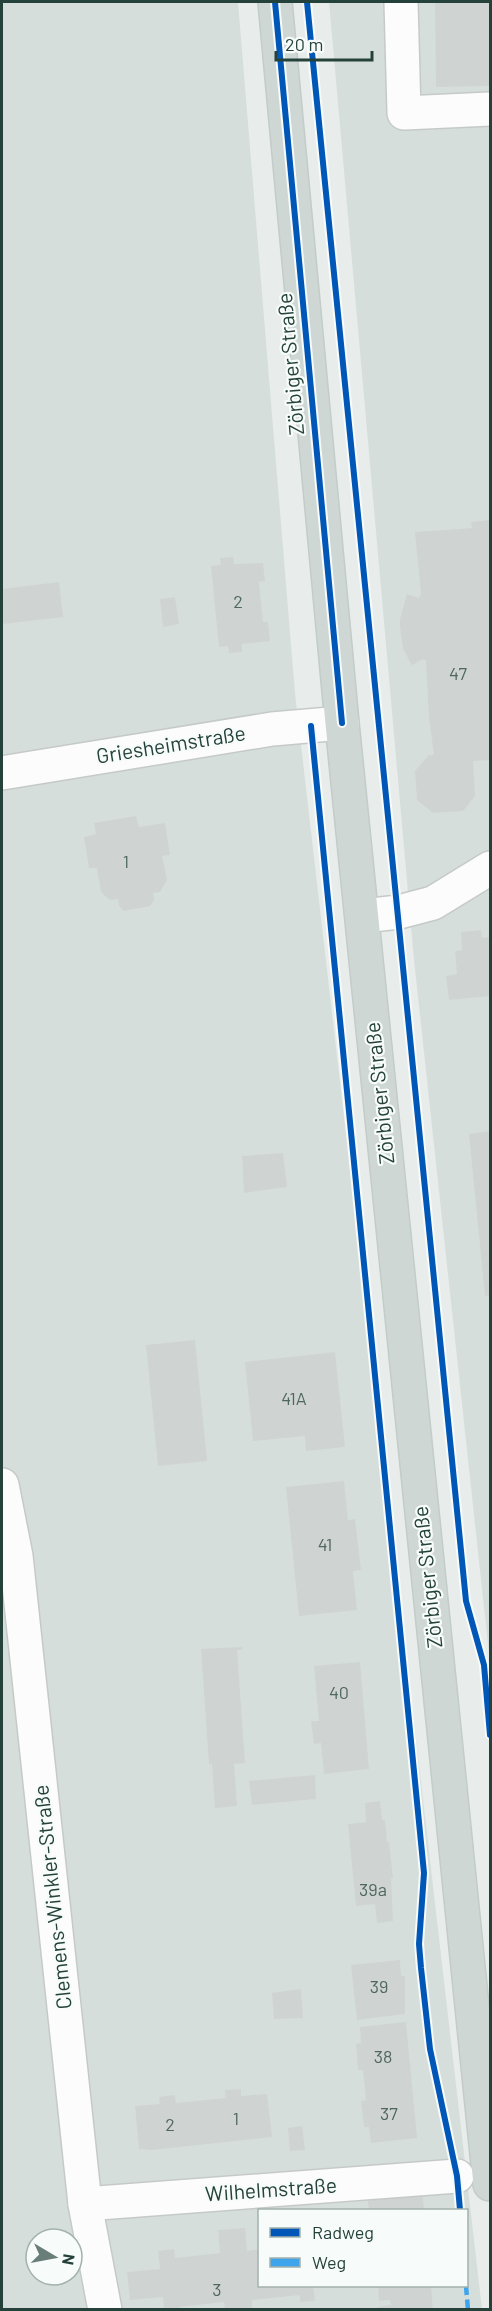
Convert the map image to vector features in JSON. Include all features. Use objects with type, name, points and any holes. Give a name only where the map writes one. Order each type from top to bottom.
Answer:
[{"type":"main road","name":"Zörbiger Straße","points":[[274,2],[342,723],[490,2184]]},
{"type":"street","points":[[401,2],[404,113],[490,109]]},
{"type":"street","name":"Griesheimstraße","points":[[2,773],[272,729],[342,723]]},
{"type":"street","points":[[363,916],[399,912],[433,903],[490,868]]},
{"type":"street","name":"Clemens-Winkler-Straße","points":[[2,1485],[16,1556],[85,2204],[105,2310]]},
{"type":"street","name":"Wilhelmstraße","points":[[85,2204],[457,2176]]},
{"type":"shaded area","points":[[2,2],[238,2],[295,693],[482,2309],[2,2310]]},
{"type":"shaded area","points":[[329,2],[490,2],[490,1663],[414,960]]},
{"type":"building","points":[[435,2],[490,2],[490,86],[436,87]]},
{"type":"building","points":[[490,520],[490,760],[473,761],[475,796],[463,811],[433,813],[417,800],[415,771],[429,755],[434,755],[429,718],[426,661],[423,659],[411,664],[403,648],[400,627],[407,594],[419,598],[421,594],[415,532],[472,528],[471,522]]},
{"type":"building","points":[[233,557],[234,564],[263,563],[265,581],[259,582],[263,622],[268,622],[270,641],[242,644],[242,652],[229,653],[228,646],[219,647],[211,566],[221,565],[220,558]]},
{"type":"building","points":[[59,582],[63,617],[3,624],[2,589]]},
{"type":"building","points":[[175,597],[179,624],[163,627],[160,599]]},
{"type":"building","points":[[136,816],[139,827],[165,823],[170,855],[162,856],[167,880],[160,892],[153,893],[154,900],[150,906],[124,911],[119,906],[118,899],[110,900],[101,892],[97,868],[89,868],[84,837],[96,834],[94,823]]},
{"type":"building","points":[[481,930],[482,938],[490,937],[490,996],[449,1000],[446,976],[457,974],[455,951],[462,950],[461,932]]},
{"type":"building","points":[[490,1131],[490,1295],[485,1296],[469,1134]]},
{"type":"building","points":[[283,1153],[287,1187],[244,1193],[242,1156]]},
{"type":"building","points":[[195,1340],[207,1461],[158,1466],[146,1345]]},
{"type":"building","points":[[335,1352],[345,1447],[306,1451],[305,1436],[253,1441],[245,1362]]},
{"type":"building","points":[[344,1481],[348,1520],[355,1519],[361,1570],[353,1571],[357,1610],[299,1616],[286,1487]]},
{"type":"building","points":[[242,1647],[242,1650],[237,1650],[245,1763],[234,1764],[237,1806],[215,1808],[212,1764],[209,1764],[201,1649]]},
{"type":"building","points":[[360,1662],[369,1769],[324,1774],[321,1743],[314,1744],[311,1721],[319,1721],[314,1666]]},
{"type":"building","points":[[315,1775],[316,1799],[252,1805],[249,1781]]},
{"type":"building","points":[[380,1801],[382,1820],[385,1820],[387,1842],[389,1842],[393,1878],[391,1878],[393,1921],[377,1923],[375,1904],[356,1906],[348,1824],[366,1822],[365,1803]]},
{"type":"building","points":[[400,1960],[401,1976],[405,1976],[405,2014],[357,2020],[351,1965]]},
{"type":"building","points":[[301,1989],[303,2018],[274,2019],[272,1993]]},
{"type":"building","points":[[406,2022],[417,2138],[371,2143],[369,2127],[364,2127],[361,2101],[366,2100],[363,2070],[358,2070],[356,2044],[361,2043],[360,2027]]},
{"type":"building","points":[[241,2089],[241,2096],[267,2094],[272,2137],[152,2150],[139,2149],[135,2106],[160,2104],[159,2097],[175,2095],[176,2103],[226,2098],[225,2090]]},
{"type":"building","points":[[302,2126],[305,2150],[290,2151],[288,2128]]},
{"type":"building","points":[[422,2189],[424,2209],[369,2209],[367,2195]]},
{"type":"building","points":[[245,2228],[247,2251],[258,2249],[258,2287],[313,2287],[315,2301],[300,2302],[300,2295],[252,2300],[252,2310],[225,2310],[224,2302],[180,2307],[180,2310],[164,2310],[163,2297],[130,2300],[127,2272],[160,2269],[158,2251],[174,2249],[175,2258],[220,2253],[218,2230]]},
{"type":"building","points":[[378,2287],[431,2287],[433,2310],[378,2310],[378,2307],[391,2305],[390,2300],[379,2301]]},
{"type":"marked path","points":[[466,2287],[468,2310]]},
{"type":"cycle path","points":[[275,2],[342,723]]},
{"type":"cycle path","points":[[307,2],[466,1601],[484,1665],[490,1735]]},
{"type":"cycle path","points":[[311,726],[424,1873],[419,1944],[421,1968],[430,2049],[457,2176],[460,2209]]}]
